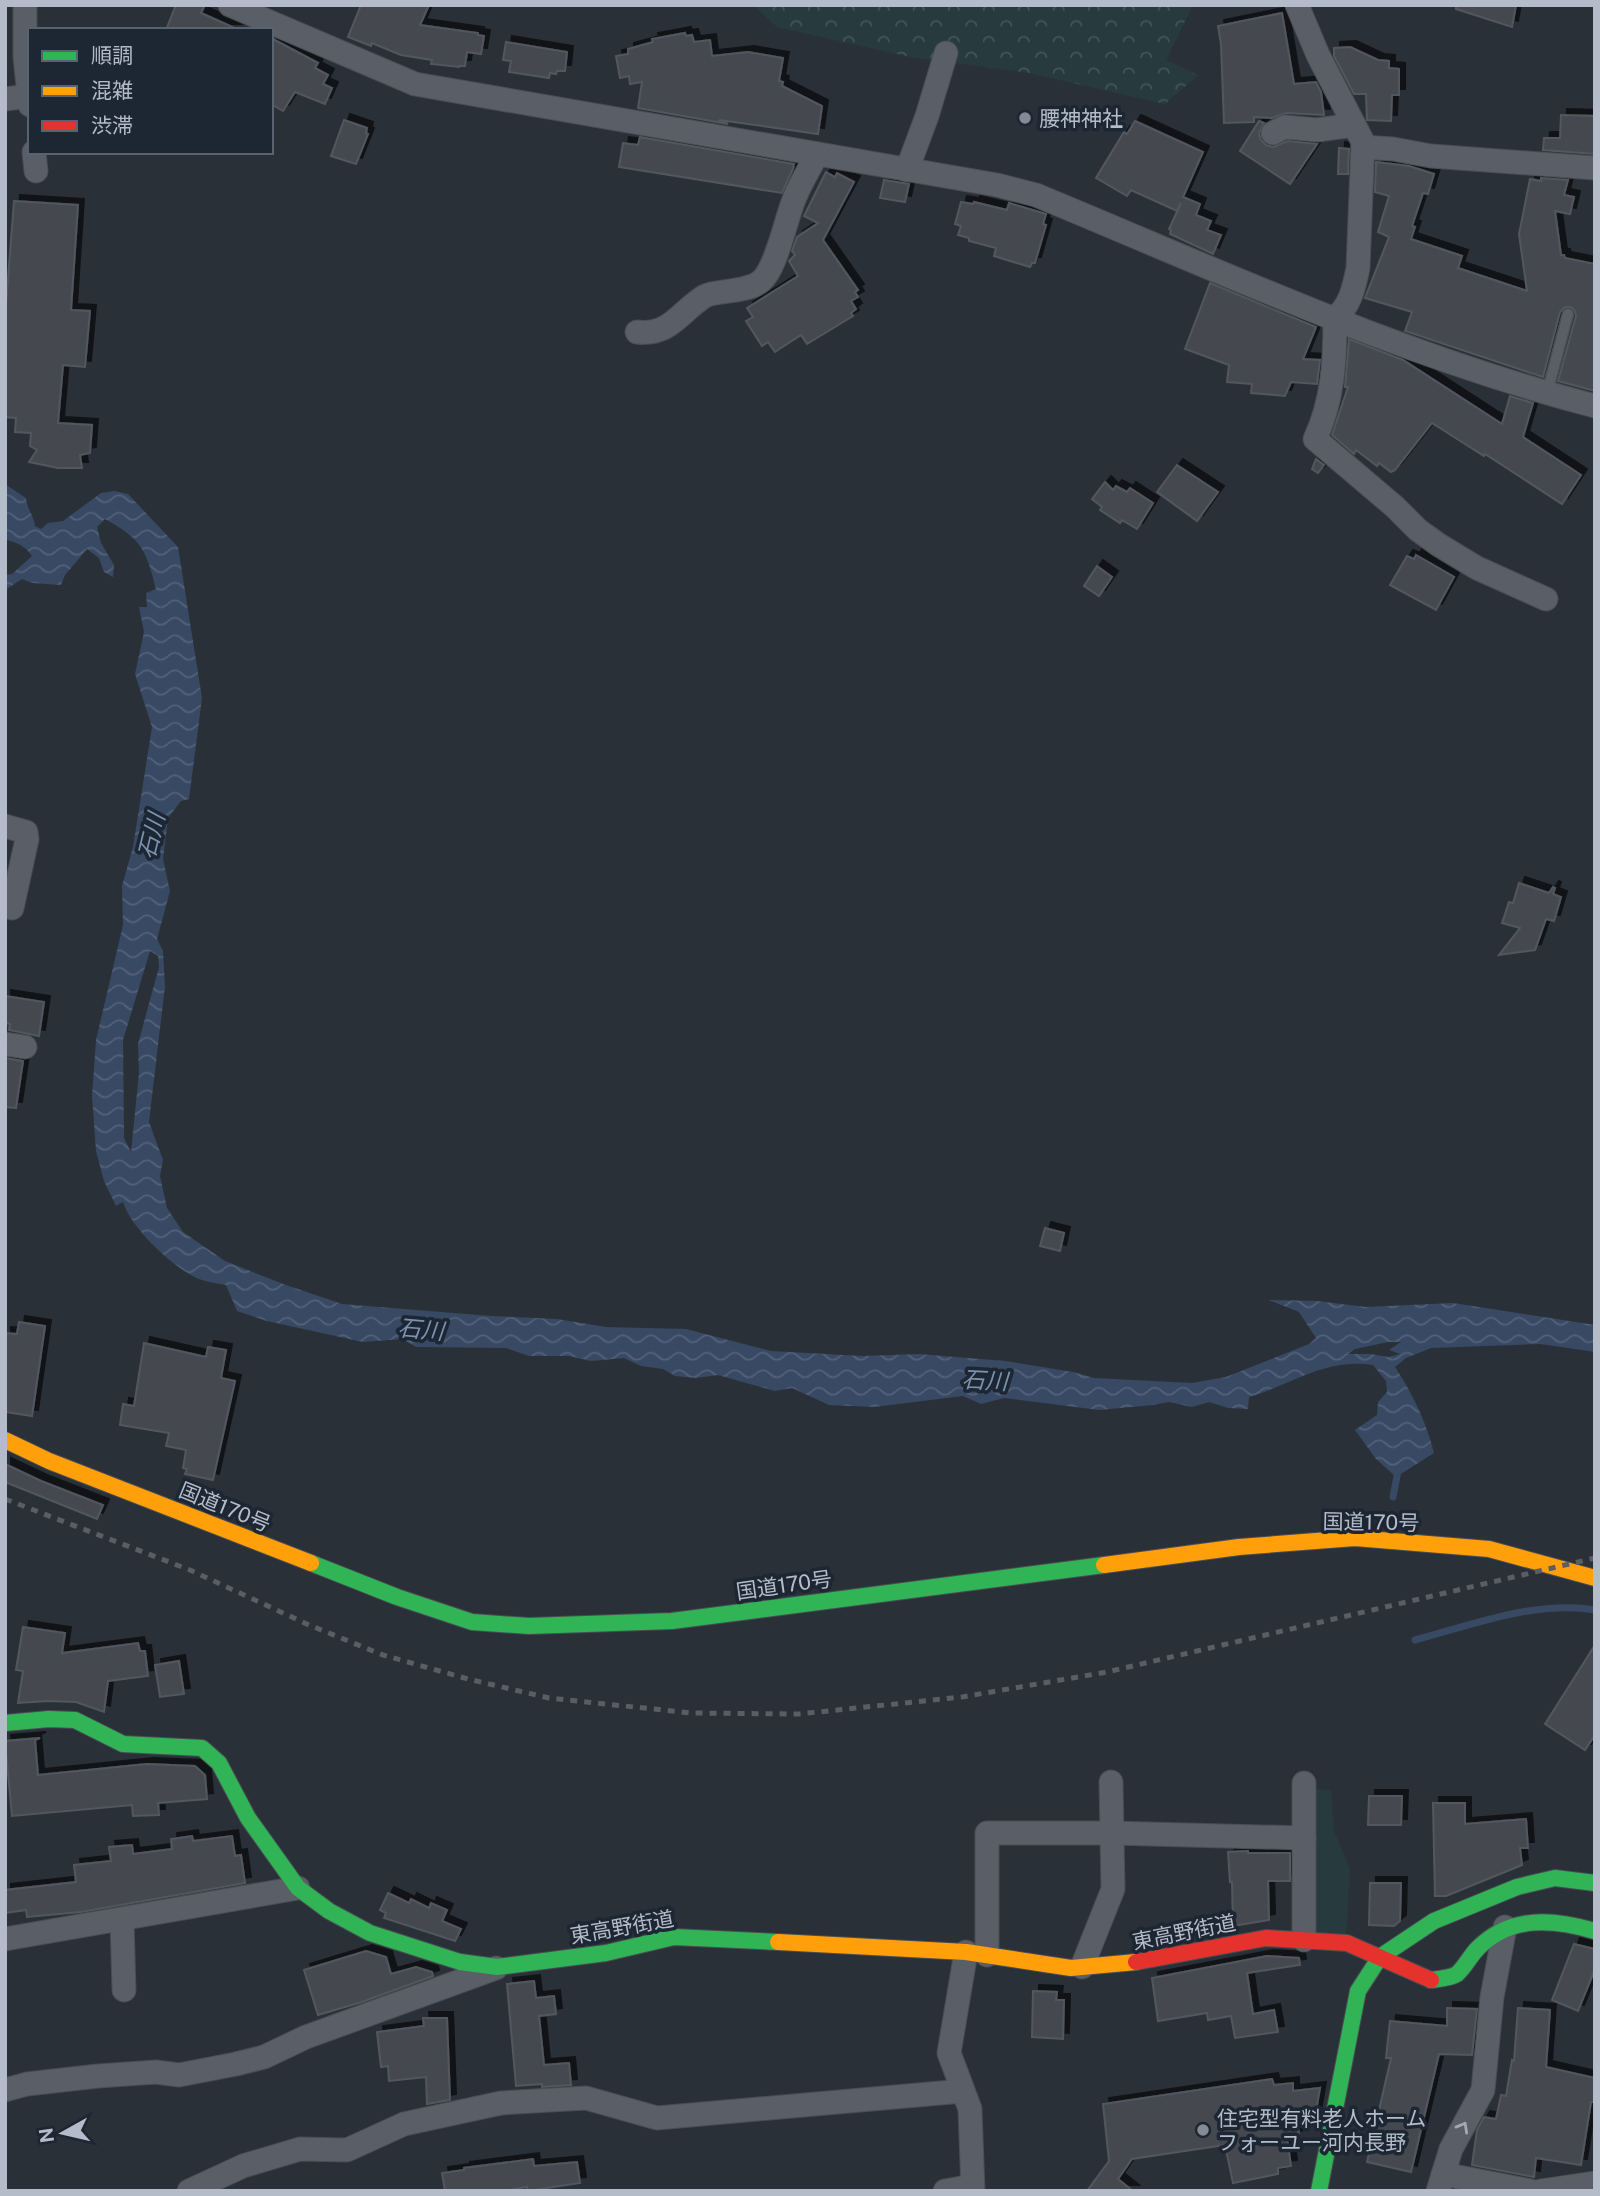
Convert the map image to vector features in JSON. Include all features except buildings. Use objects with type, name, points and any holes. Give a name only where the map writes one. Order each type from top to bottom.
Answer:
[{"type":"main road","name":"国道170号","points":[[5,1440],[49,1461],[397,1597],[472,1622],[529,1626],[673,1621],[1239,1547],[1355,1538],[1489,1549],[1595,1578]]},
{"type":"main road","name":"東高野街道","points":[[5,1723],[75,1720],[123,1744],[202,1748],[219,1763],[248,1818],[298,1888],[329,1911],[370,1933],[460,1962],[497,1967],[606,1953],[674,1937],[976,1953],[1082,1968],[1128,1964],[1266,1938],[1347,1943],[1431,1980],[1455,1975],[1470,1953],[1505,1927]]},
{"type":"main road","points":[[1319,2191],[1358,1991],[1380,1957],[1434,1921],[1517,1887],[1555,1878],[1595,1883]]},
{"type":"main road","points":[[1505,1927],[1524,1922],[1547,1921],[1573,1924],[1595,1931]]},
{"type":"street","points":[[24,5],[28,86]]},
{"type":"street","points":[[230,5],[415,84],[997,185],[1036,195],[1452,363],[1595,406]]},
{"type":"street","points":[[1297,5],[1318,55],[1363,142],[1358,268],[1345,310],[1335,318]]},
{"type":"street","points":[[907,170],[928,116],[947,53]]},
{"type":"street","points":[[5,99],[28,96]]},
{"type":"street","points":[[1273,133],[1284,127],[1317,130],[1354,125]]},
{"type":"street","points":[[1363,147],[1431,156],[1595,168]]},
{"type":"street","points":[[637,332],[648,334],[668,327],[707,294],[733,292],[761,281],[780,243],[794,198],[817,154]]},
{"type":"street","points":[[1335,318],[1330,392],[1326,416],[1315,439],[1429,538],[1477,568],[1546,599]]},
{"type":"street","points":[[5,826],[26,832],[27,839],[11,893]]},
{"type":"street","points":[[1082,1968],[1113,1889],[1111,1782]]},
{"type":"street","points":[[1304,1783],[1304,1940]]},
{"type":"street","points":[[945,2191],[972,2188],[970,2109],[949,2053],[976,1953],[986,1833],[1304,1838]]},
{"type":"street","points":[[5,1939],[298,1888]]},
{"type":"street","points":[[122,1920],[124,1990]]},
{"type":"street","points":[[1505,1927],[1492,1997],[1483,2090],[1451,2150],[1441,2182],[1531,2191]]},
{"type":"street","points":[[5,2090],[27,2084],[98,2076],[156,2073],[179,2075],[236,2064],[264,2057],[306,2037],[497,1967]]},
{"type":"street","points":[[189,2191],[243,2166],[300,2149],[347,2150],[404,2124],[501,2103],[586,2098],[657,2118],[963,2091]]},
{"type":"street","points":[[1542,2191],[1595,2183]]},
{"type":"lane","points":[[1547,393],[1568,314]]},
{"type":"green space","points":[[753,5],[1193,5],[1166,60],[1198,75],[1165,104],[1029,73],[910,57],[777,27]]},
{"type":"green space","points":[[1306,1788],[1331,1790],[1334,1831],[1350,1869],[1346,1942],[1306,1939]]},
{"type":"water","name":"石川","points":[[5,484],[26,498],[35,526],[41,529],[48,523],[63,521],[101,493],[114,491],[128,494],[178,547],[202,698],[189,799],[181,801],[168,818],[163,859],[170,891],[157,939],[163,951],[165,986],[149,1122],[163,1160],[160,1176],[167,1208],[183,1232],[225,1261],[342,1304],[557,1319],[606,1327],[686,1329],[771,1351],[863,1356],[919,1354],[1005,1361],[1094,1378],[1192,1383],[1226,1377],[1309,1344],[1316,1338],[1299,1312],[1269,1300],[1317,1301],[1366,1307],[1453,1303],[1595,1325],[1595,1352],[1540,1344],[1431,1348],[1406,1358],[1395,1367],[1418,1409],[1434,1453],[1396,1477],[1376,1459],[1355,1430],[1377,1415],[1378,1402],[1387,1392],[1386,1381],[1373,1365],[1339,1365],[1324,1369],[1249,1397],[1248,1409],[1228,1408],[1209,1402],[1192,1407],[1169,1402],[1099,1410],[1004,1398],[981,1404],[963,1396],[874,1407],[829,1405],[792,1388],[775,1391],[718,1375],[696,1378],[675,1376],[663,1369],[641,1366],[624,1358],[591,1361],[569,1356],[529,1356],[506,1348],[416,1347],[402,1339],[363,1342],[267,1321],[237,1311],[226,1285],[199,1279],[177,1266],[144,1235],[123,1202],[116,1206],[104,1181],[96,1151],[92,1096],[96,1040],[123,925],[122,886],[133,847],[152,727],[135,674],[144,632],[139,607],[147,607],[146,593],[156,589],[141,547],[127,533],[105,519],[97,527],[101,543],[114,565],[113,577],[104,572],[99,558],[87,549],[65,575],[61,585],[32,583],[22,579],[5,590],[5,575],[12,574],[32,556],[20,545],[5,540]],"holes":[[[150,951],[158,956],[159,967],[138,1044],[139,1073],[131,1152],[124,1138],[123,1040]],[[1401,1342],[1389,1350],[1400,1354],[1388,1357],[1348,1354],[1355,1349]]]},
{"type":"waterway","points":[[1393,1497],[1398,1471]]},
{"type":"waterway","points":[[1415,1640],[1527,1611],[1550,1608],[1595,1610]]},
{"type":"railway","points":[[5,1499],[190,1570],[309,1625],[383,1655],[549,1698],[691,1713],[799,1714],[962,1697],[1107,1672],[1595,1558]]},
{"type":"traffic: fast","points":[[311,1563],[397,1597],[472,1622],[529,1626],[672,1621],[1104,1565]]},
{"type":"traffic: fast","points":[[5,1723],[49,1719],[75,1720],[123,1744],[202,1748],[219,1763],[248,1818],[298,1888],[329,1911],[370,1933],[460,1962],[497,1967],[606,1953],[674,1937],[778,1942]]},
{"type":"traffic: fast","points":[[1319,2191],[1358,1991],[1380,1957],[1434,1921],[1517,1887],[1555,1878],[1595,1883]]},
{"type":"traffic: fast","points":[[1431,1980],[1457,1974],[1478,1948],[1491,1937],[1518,1925],[1548,1922],[1595,1931]]},
{"type":"traffic: slow","points":[[5,1440],[49,1461],[311,1563]]},
{"type":"traffic: slow","points":[[1104,1565],[1239,1547],[1355,1538],[1489,1549],[1595,1578]]},
{"type":"traffic: slow","points":[[778,1942],[966,1952],[1071,1968],[1136,1962]]},
{"type":"traffic: jam","points":[[1136,1962],[1266,1938],[1347,1943],[1431,1980]]},
{"type":"place","name":"腰神神社","points":[[1025,118]]},
{"type":"place","name":"住宅型有料老人ホーム フォーユー河内長野","points":[[1203,2130]]}]
